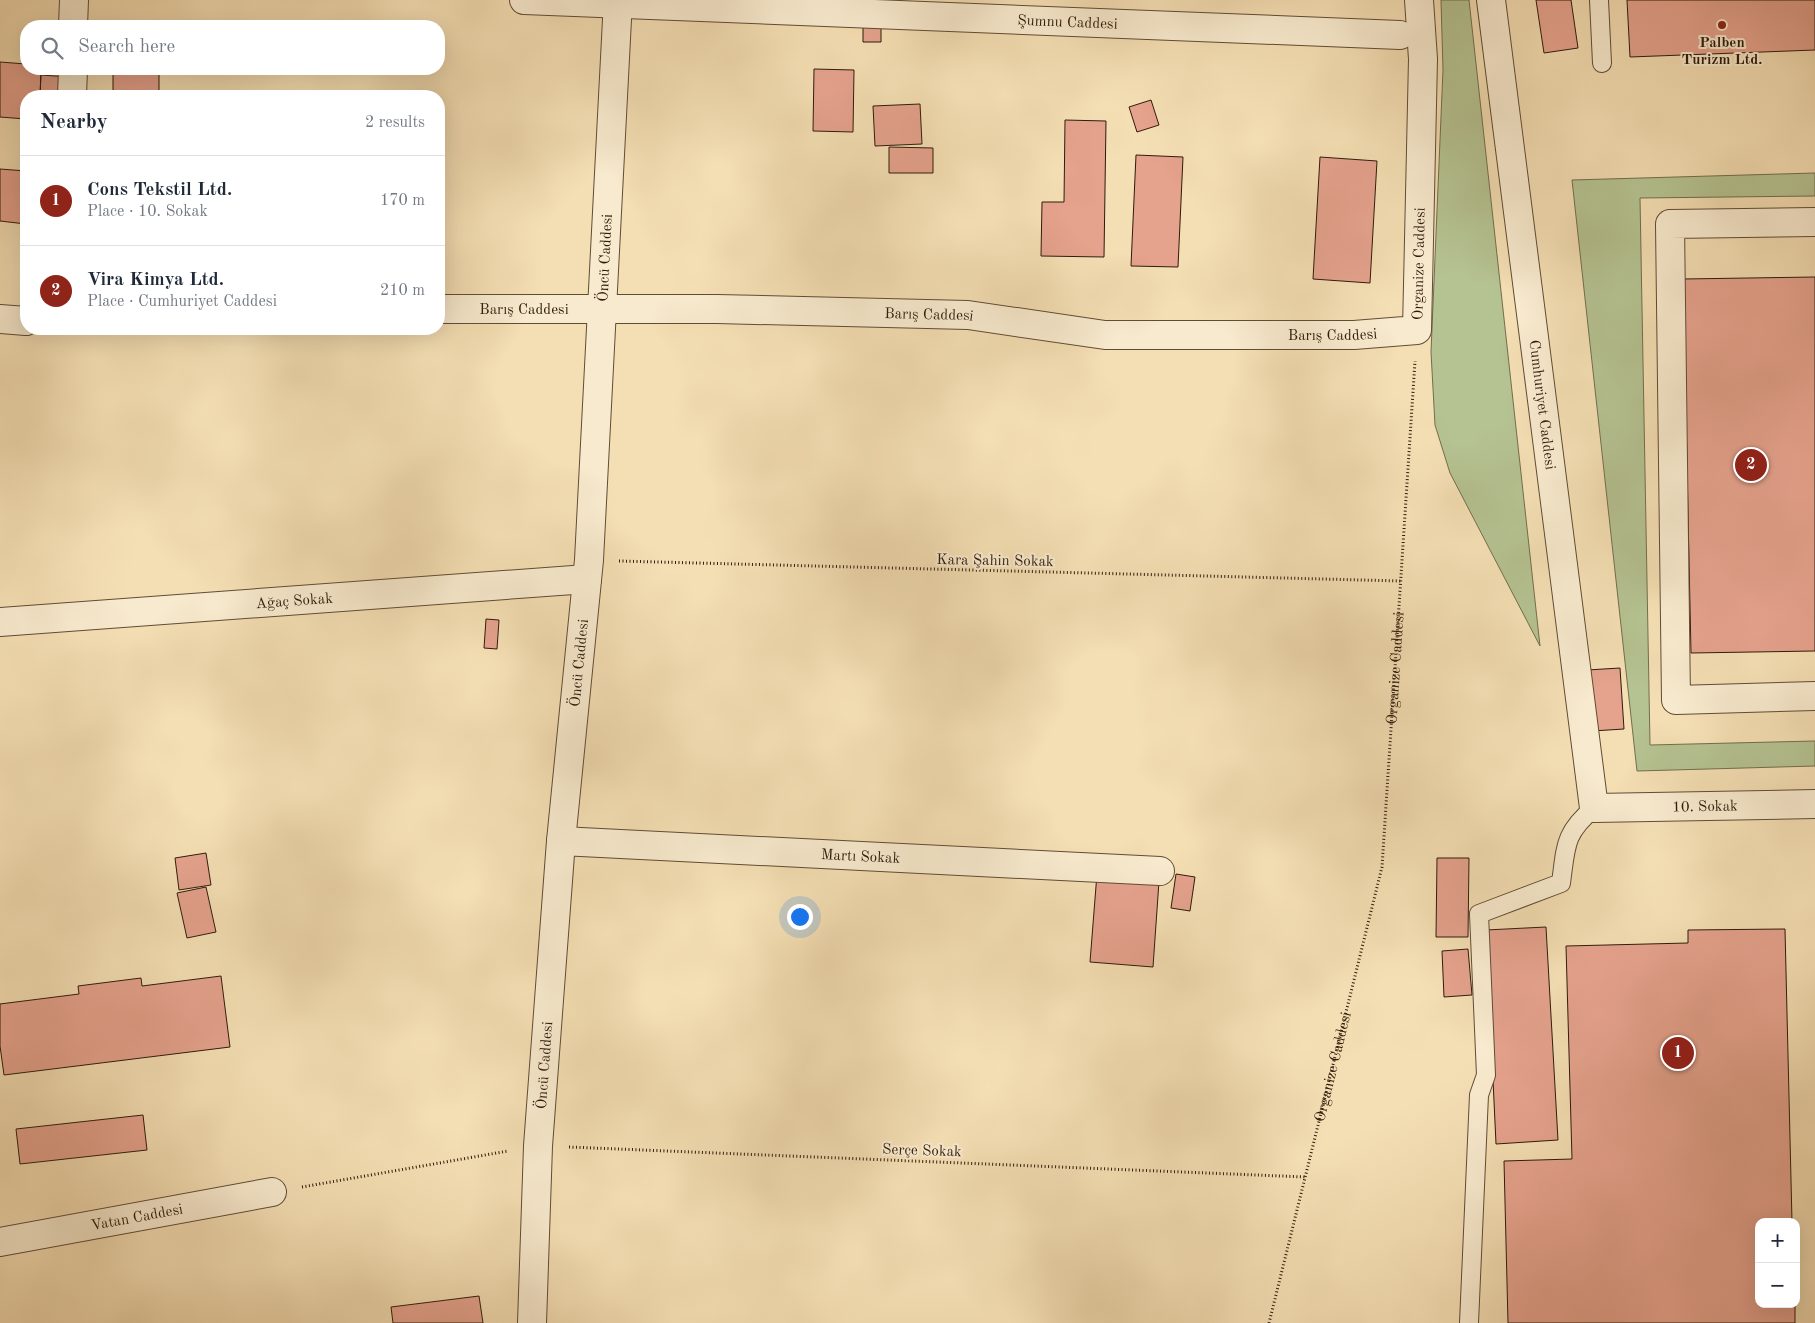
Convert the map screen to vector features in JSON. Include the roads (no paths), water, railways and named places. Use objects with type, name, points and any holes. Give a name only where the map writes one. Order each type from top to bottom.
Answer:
[{"type":"street","points":[[73,20],[74,0]]},
{"type":"street","name":"Şumnu Caddesi","points":[[524,0],[618,2],[1400,35]]},
{"type":"street","name":"Organize Caddesi","points":[[1417,330],[1423,59],[1419,0]]},
{"type":"street","name":"Cumhuriyet Caddesi","points":[[1492,0],[1594,808]]},
{"type":"street","name":"Öncü Caddesi","points":[[532,1323],[538,1146],[561,842],[588,570],[618,2]]},
{"type":"street","points":[[72,75],[72,90]]},
{"type":"street","points":[[1815,222],[1670,224],[1676,700],[1815,696]]},
{"type":"street","name":"Barış Caddesi","points":[[445,308],[717,309],[968,315],[1105,335],[1354,335],[1417,330]]},
{"type":"street","points":[[0,319],[20,321]]},
{"type":"street","name":"Ağaç Sokak","points":[[0,622],[588,570]]},
{"type":"street","name":"10. Sokak","points":[[1594,808],[1815,804]]},
{"type":"street","name":"Martı Sokak","points":[[561,842],[1160,871]]},
{"type":"street","name":"Vatan Caddesi","points":[[0,1242],[272,1192]]},
{"type":"lane","points":[[1600,0],[1602,63]]},
{"type":"lane","points":[[1469,1323],[1479,1095],[1486,1075],[1479,914],[1561,883],[1568,838],[1580,819],[1594,808]]},
{"type":"place","name":"Palben Turizm Ltd.","points":[[1722,25]]},
{"type":"place","name":"Vira Kimya Ltd.","points":[[1751,465]]},
{"type":"place","name":"Cons Tekstil Ltd.","points":[[1678,1053]]}]
